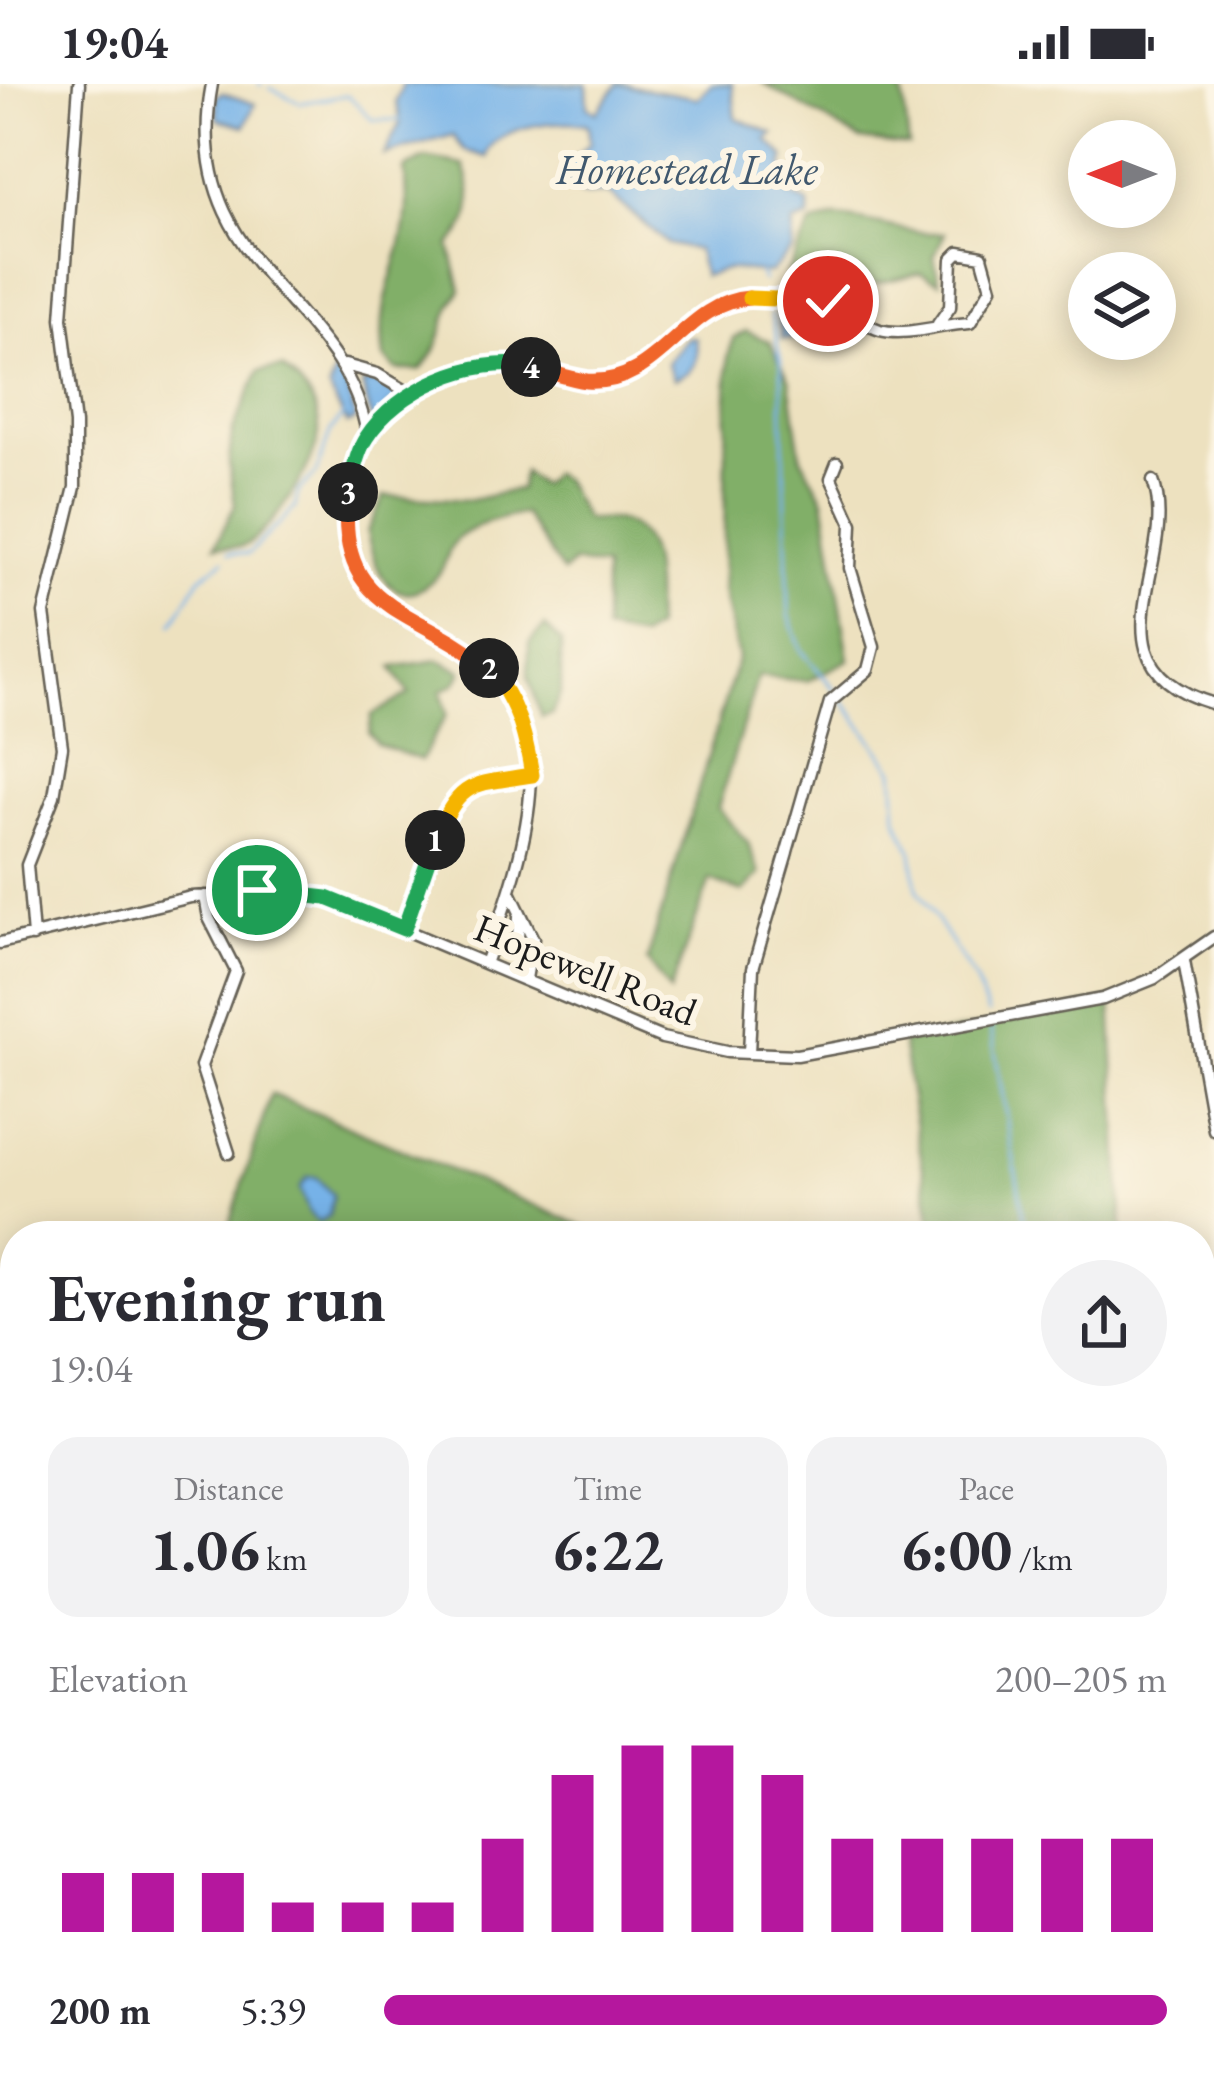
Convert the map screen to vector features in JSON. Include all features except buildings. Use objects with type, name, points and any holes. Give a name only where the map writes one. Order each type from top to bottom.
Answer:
[{"type":"street","points":[[33,936],[27,866],[54,796],[62,747],[44,613],[75,487],[75,424],[62,318],[79,84]]},
{"type":"street","points":[[212,84],[213,171],[234,233],[342,365],[362,400],[368,434],[347,496],[356,572],[381,604],[486,664],[511,695],[525,728],[532,810],[486,962]]},
{"type":"street","points":[[368,434],[413,395],[479,364],[515,364],[585,381],[621,378],[649,364],[697,316],[723,301],[828,301],[882,331],[938,324],[977,318],[991,288],[982,256],[959,252],[952,259],[950,308],[938,324]]},
{"type":"street","points":[[342,365],[377,374],[413,395]]},
{"type":"street","points":[[748,1053],[753,968],[830,703],[868,670],[874,647],[850,568],[852,524],[831,478],[837,463]]},
{"type":"street","points":[[1153,481],[1161,502],[1142,608],[1144,643],[1155,667],[1180,690],[1214,702]]},
{"type":"street","points":[[404,929],[427,858],[459,791],[472,783],[532,775]]},
{"type":"street","points":[[511,885],[511,903],[528,926],[532,953],[526,979]]},
{"type":"street","name":"Hopewell Road","points":[[0,943],[205,896],[297,891],[486,962],[662,1038],[748,1053],[823,1052],[1082,1004],[1123,992],[1184,961],[1214,937]]},
{"type":"street","points":[[205,896],[208,918],[236,971],[202,1066],[230,1153]]},
{"type":"street","points":[[1184,961],[1214,1130]]},
{"type":"green space","points":[[764,84],[892,84],[903,94],[909,146],[861,140]]},
{"type":"green space","points":[[425,158],[464,165],[468,177],[468,217],[450,246],[461,290],[428,361],[420,370],[396,370],[384,358],[385,307],[406,221],[404,169]]},
{"type":"green space","points":[[835,217],[945,233],[934,256],[939,282],[920,273],[875,284],[861,272],[821,278],[786,274],[811,225]]},
{"type":"green space","points":[[746,331],[770,342],[790,381],[801,457],[824,499],[849,660],[807,681],[758,676],[718,808],[748,843],[760,874],[743,892],[710,880],[670,992],[647,961],[738,657],[723,590],[728,356],[734,338]]},
{"type":"green space","points":[[282,368],[316,411],[319,430],[311,458],[279,512],[254,539],[240,547],[215,546],[235,505],[229,464],[232,432],[259,371]]},
{"type":"green space","points":[[523,472],[540,485],[552,474],[562,479],[585,519],[619,521],[636,530],[653,569],[655,628],[641,638],[604,631],[604,567],[573,563],[563,573],[524,514],[460,536],[440,573],[422,588],[398,591],[381,574],[367,532],[384,496],[471,500],[520,489]]},
{"type":"green space","points":[[545,626],[561,642],[561,692],[552,714],[541,717],[528,676],[529,643]]},
{"type":"green space","points":[[439,660],[462,671],[456,683],[441,691],[447,714],[421,760],[377,744],[369,733],[372,715],[409,694],[392,667]]},
{"type":"green space","points":[[1111,1000],[1122,1221],[932,1221],[902,1042]]},
{"type":"green space","points":[[271,1094],[571,1221],[231,1221]]},
{"type":"water","name":"Homestead Lake","points":[[403,84],[587,84],[588,107],[597,112],[618,84],[698,98],[711,84],[732,84],[736,118],[774,134],[767,140],[785,157],[779,189],[809,204],[809,218],[793,223],[792,250],[769,273],[730,269],[703,276],[697,250],[668,244],[608,193],[583,194],[566,180],[566,166],[590,143],[588,125],[528,127],[500,138],[487,157],[464,150],[453,135],[384,155],[401,121],[396,102]]},
{"type":"water","points":[[222,93],[255,104],[245,126],[218,119],[216,97]]},
{"type":"water","points":[[776,303],[829,307],[847,318],[848,333],[782,339]]},
{"type":"water","points":[[687,338],[695,338],[696,359],[692,369],[674,379],[667,363]]},
{"type":"water","points":[[335,371],[343,372],[356,420],[347,424],[329,389]]},
{"type":"water","points":[[373,381],[399,395],[373,424],[362,384]]},
{"type":"water","points":[[307,1177],[316,1177],[333,1195],[329,1216],[318,1221],[309,1213],[300,1188]]},
{"type":"waterway","points":[[270,88],[300,103],[348,95],[373,120],[402,120]]},
{"type":"waterway","points":[[760,273],[763,281]]},
{"type":"waterway","points":[[771,314],[781,362],[789,615],[801,650],[836,691]]},
{"type":"waterway","points":[[229,553],[248,554],[295,508],[298,492],[317,473],[330,432],[344,414]]},
{"type":"waterway","points":[[173,623],[200,578],[224,560]]},
{"type":"waterway","points":[[842,699],[894,770],[897,818],[912,852],[917,889],[976,982],[988,1013]]},
{"type":"waterway","points":[[990,1023],[1024,1221]]},
{"type":"route","points":[[257,890],[327,898],[404,929],[427,858],[459,791],[472,783],[532,775],[525,728],[511,695],[486,664],[381,604],[356,572],[347,533],[347,496],[368,434],[413,395],[451,373],[479,364],[515,364],[585,381],[621,378],[649,364],[697,316],[723,301],[828,301]]}]
